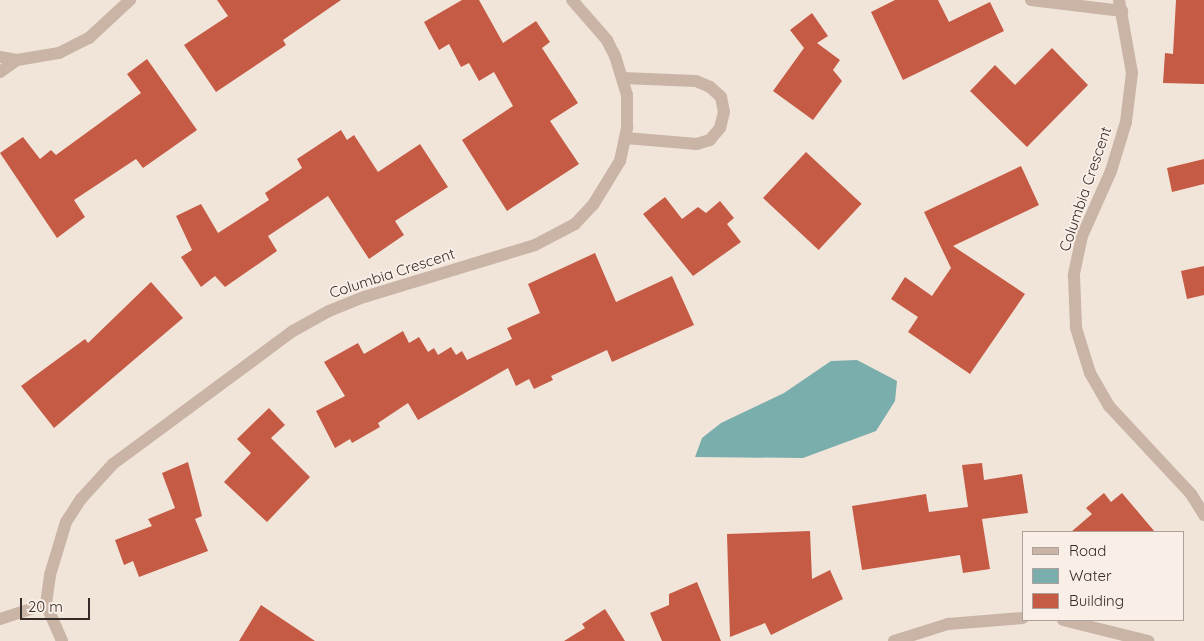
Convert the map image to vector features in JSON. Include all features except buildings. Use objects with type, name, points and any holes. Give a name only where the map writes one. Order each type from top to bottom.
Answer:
[{"type":"street","points":[[0,57],[18,60],[59,52],[89,38],[130,0]]},
{"type":"street","name":"Columbia Crescent","points":[[46,604],[50,575],[66,522],[81,499],[113,464],[293,331],[329,311],[364,296],[556,237],[575,224],[593,205],[620,161],[628,112],[622,78],[607,40],[572,0]]},
{"type":"street","name":"Columbia Crescent","points":[[1031,0],[1121,5],[1132,73],[1126,122],[1111,171],[1082,236],[1074,275],[1076,328],[1090,374],[1109,406],[1191,494],[1204,515]]},
{"type":"street","points":[[0,72],[18,60]]},
{"type":"street","points":[[622,78],[696,81],[710,87],[721,98],[724,112],[720,128],[710,140],[698,144],[625,138]]},
{"type":"street","points":[[0,619],[46,604],[62,641]]},
{"type":"street","points":[[894,641],[948,624],[1022,618]]},
{"type":"street","points":[[1067,621],[1148,641]]},
{"type":"water","points":[[857,360],[897,381],[895,401],[876,431],[803,458],[695,457],[702,438],[721,423],[784,393],[831,361]]}]
